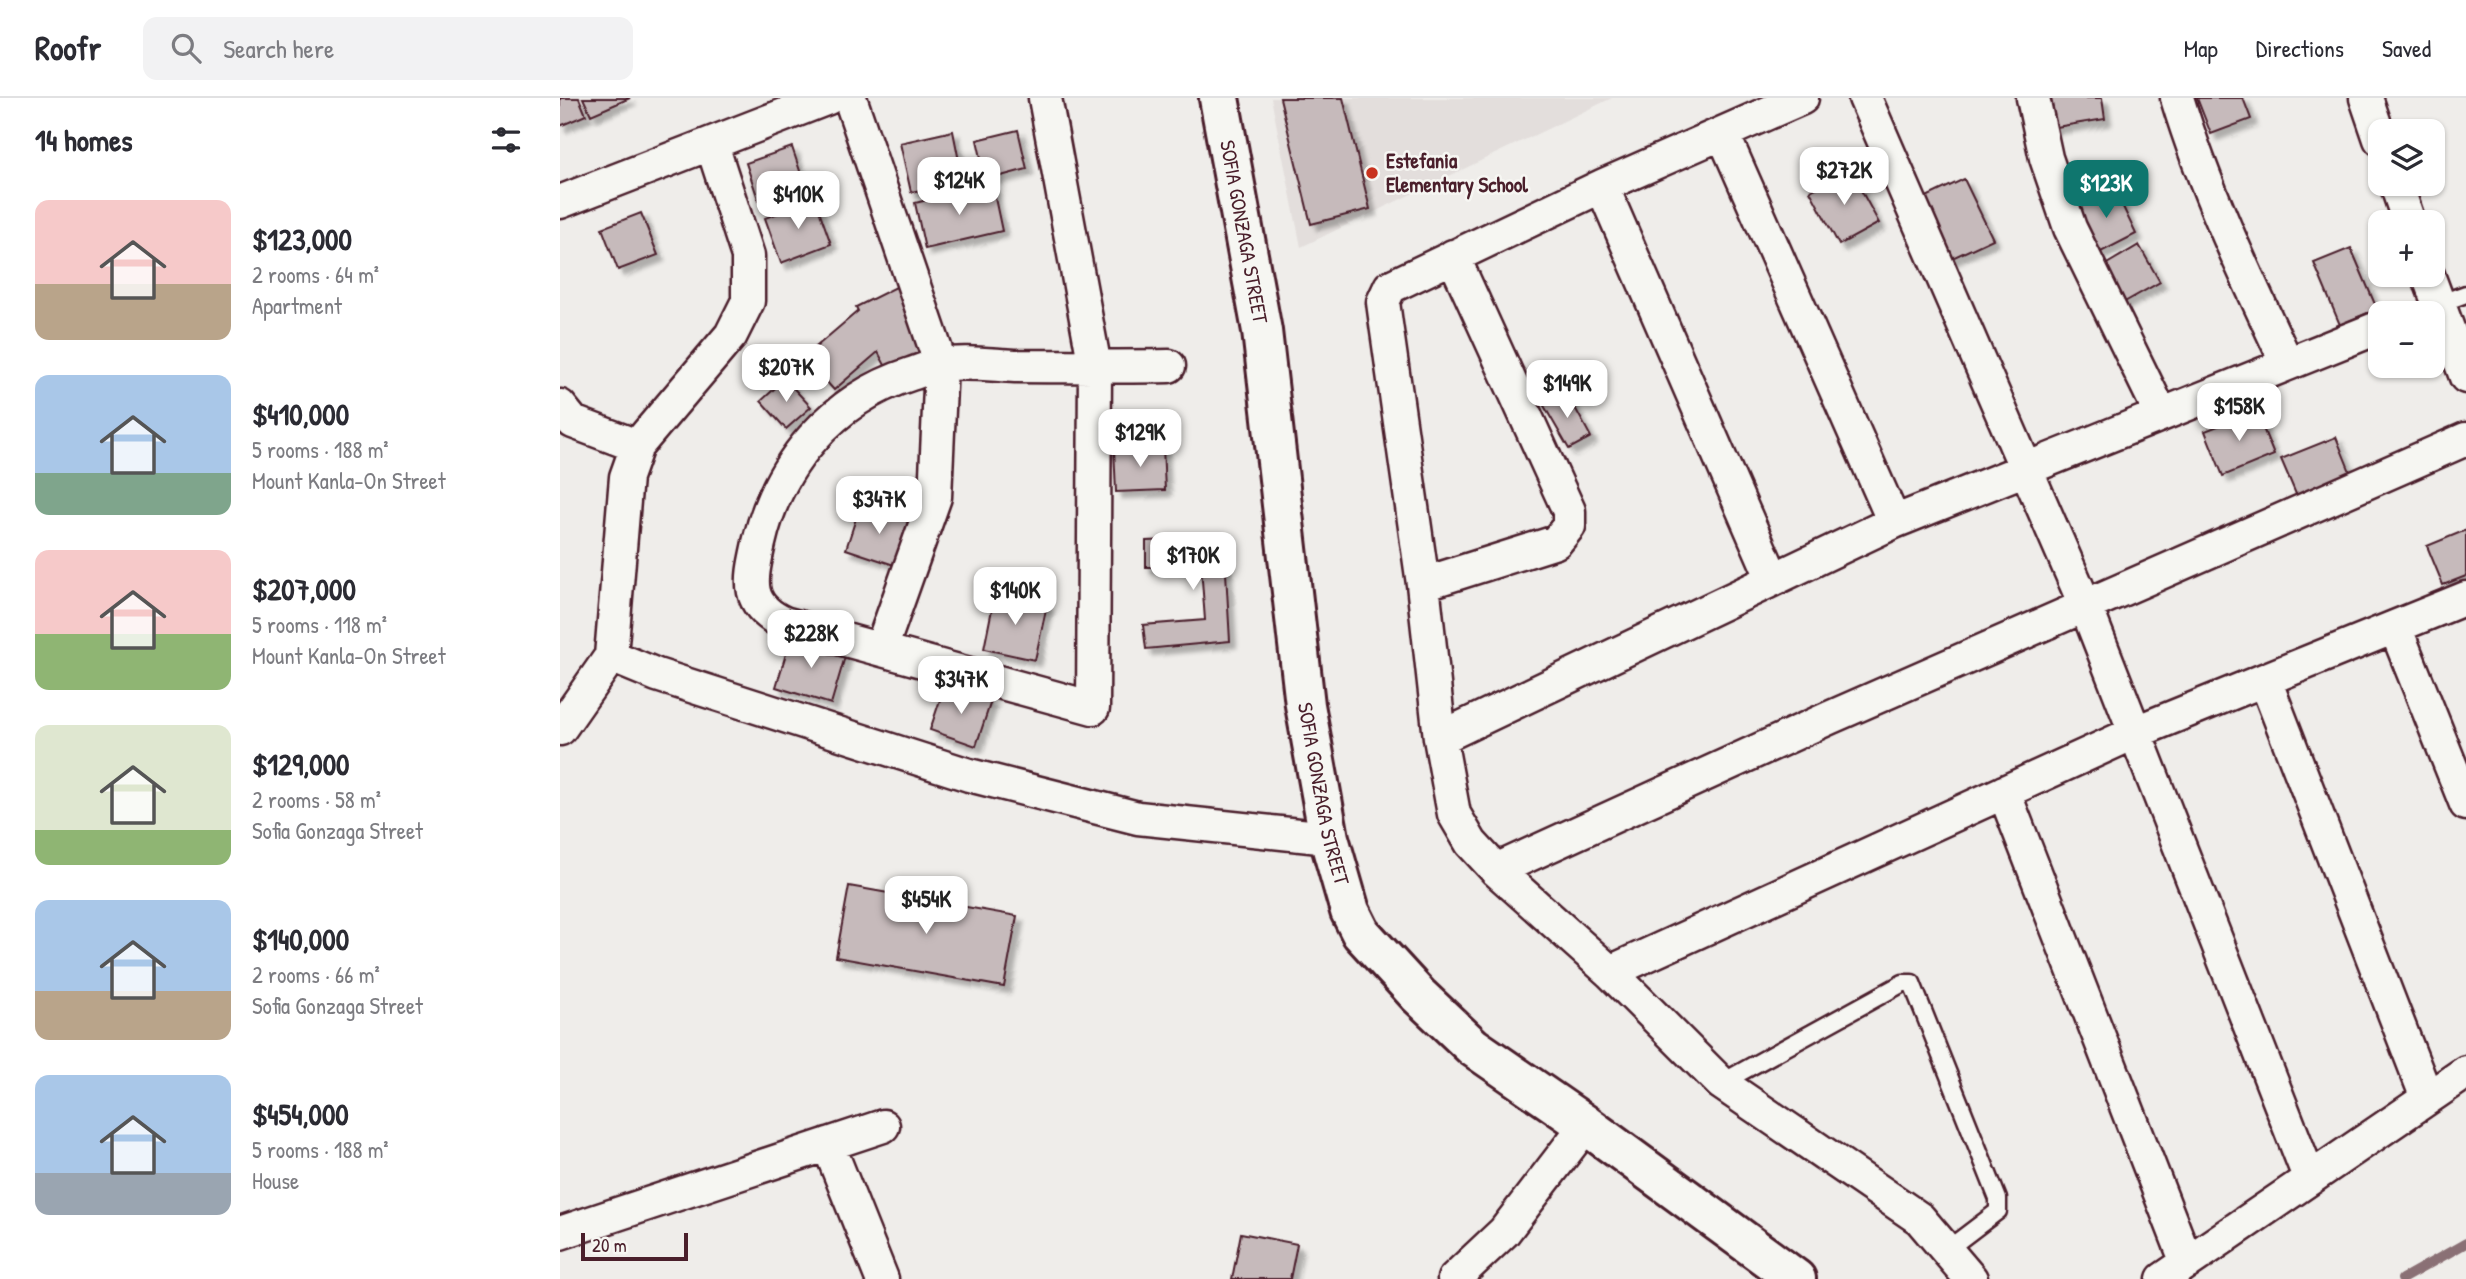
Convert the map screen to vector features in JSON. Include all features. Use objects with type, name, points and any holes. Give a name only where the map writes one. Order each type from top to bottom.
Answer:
[{"type":"street","points":[[560,202],[828,98]]},
{"type":"street","points":[[850,98],[941,365],[935,497],[881,649]]},
{"type":"street","points":[[1045,98],[1095,367],[1094,708],[770,617],[753,593],[752,575],[766,513],[788,469],[814,432],[886,382],[941,365],[1095,367],[1169,366]]},
{"type":"street","name":"SOFIA GONZAGA STREET","points":[[1219,98],[1262,331],[1305,705],[1329,838],[1350,911],[1361,933],[1418,995],[1473,1047],[1586,1125],[1796,1279]]},
{"type":"street","points":[[1802,98],[1602,186],[1390,287],[1383,302],[1423,584],[1440,738],[1454,814],[1471,843],[1496,870],[1610,972],[1721,1083],[1920,1219],[1948,1249],[1970,1279]]},
{"type":"street","points":[[1865,98],[2086,607],[2309,1177]]},
{"type":"street","points":[[2034,98],[2046,158],[2070,228],[2161,414]]},
{"type":"street","points":[[2177,98],[2196,160],[2218,215],[2287,363]]},
{"type":"street","points":[[2365,98],[2373,119]]},
{"type":"street","points":[[1723,134],[1894,522]]},
{"type":"street","points":[[560,729],[611,656],[625,477],[636,446],[732,335],[748,301],[748,256],[712,145]]},
{"type":"street","points":[[1602,186],[1772,577]]},
{"type":"street","points":[[1423,584],[1556,542],[1569,526],[1569,511],[1453,256]]},
{"type":"street","points":[[2445,318],[2466,377]]},
{"type":"street","points":[[1440,738],[1772,577],[1894,522],[2368,332]]},
{"type":"street","points":[[560,406],[573,422],[636,446]]},
{"type":"street","points":[[1496,870],[1829,718],[2466,439]]},
{"type":"street","points":[[1610,972],[2136,732],[2466,598]]},
{"type":"street","points":[[2395,627],[2466,804]]},
{"type":"street","points":[[611,656],[657,675],[969,775],[1138,818],[1329,838]]},
{"type":"street","points":[[2264,680],[2427,1098]]},
{"type":"street","points":[[2004,792],[2175,1271],[2466,1072]]},
{"type":"street","points":[[1454,1279],[1504,1232],[1586,1125]]},
{"type":"street","points":[[560,1233],[883,1126]]},
{"type":"street","points":[[828,1144],[882,1279]]},
{"type":"lane","points":[[1721,1083],[1903,983],[1912,983],[1998,1199],[1998,1211],[1948,1249]]},
{"type":"shaded area","name":"Estefania Elementary School","points":[[1271,98],[1612,98],[1301,247]]},
{"type":"building","points":[[560,98],[579,98],[586,115],[560,126]]},
{"type":"building","points":[[583,98],[630,98],[591,115]]},
{"type":"building","points":[[1280,98],[1343,98],[1370,209],[1311,224]]},
{"type":"building","points":[[2045,98],[2102,98],[2105,119],[2050,128]]},
{"type":"building","points":[[2197,98],[2243,98],[2251,119],[2211,134]]},
{"type":"building","points":[[1018,130],[1027,169],[986,180],[977,140]]},
{"type":"building","points":[[953,131],[963,181],[911,192],[900,143]]},
{"type":"building","points":[[792,147],[807,192],[761,208],[746,163]]},
{"type":"building","points":[[1850,170],[1879,223],[1839,245],[1810,191]]},
{"type":"building","points":[[1964,179],[1993,239],[1948,260],[1920,200]]},
{"type":"building","points":[[992,184],[1002,231],[925,249],[915,203]]},
{"type":"building","points":[[2114,188],[2136,234],[2099,253],[2076,206]]},
{"type":"building","points":[[815,199],[831,244],[781,263],[765,218]]},
{"type":"building","points":[[641,213],[658,255],[618,270],[602,228]]},
{"type":"building","points":[[2139,245],[2160,282],[2121,304],[2100,268]]},
{"type":"building","points":[[2351,248],[2374,301],[2368,301],[2368,313],[2340,325],[2314,263]]},
{"type":"building","points":[[898,286],[929,348],[887,369],[878,352],[834,390],[804,357],[858,311],[856,307]]},
{"type":"building","points":[[785,379],[811,407],[786,429],[761,401]]},
{"type":"building","points":[[1566,391],[1591,437],[1569,449],[1543,404]]},
{"type":"building","points":[[2256,411],[2274,455],[2223,476],[2205,431]]},
{"type":"building","points":[[2336,437],[2355,484],[2301,506],[2281,459]]},
{"type":"building","points":[[1163,446],[1165,490],[1116,492],[1114,448]]},
{"type":"building","points":[[860,506],[911,522],[897,566],[846,549]]},
{"type":"building","points":[[2466,530],[2466,576],[2443,585],[2427,546]]},
{"type":"building","points":[[1224,538],[1230,641],[1146,649],[1143,625],[1205,620],[1201,567],[1146,567],[1146,541]]},
{"type":"building","points":[[995,594],[1047,605],[1035,660],[984,649]]},
{"type":"building","points":[[791,637],[846,653],[831,704],[776,687]]},
{"type":"building","points":[[945,685],[991,701],[976,746],[930,730]]},
{"type":"building","points":[[849,886],[1017,916],[1004,987],[836,957]]},
{"type":"building","points":[[1241,1233],[1297,1244],[1290,1279],[1232,1279]]},
{"type":"waterway","points":[[2402,1279],[2466,1243]]},
{"type":"place","name":"Estefania Elementary School","points":[[1372,173]]}]
